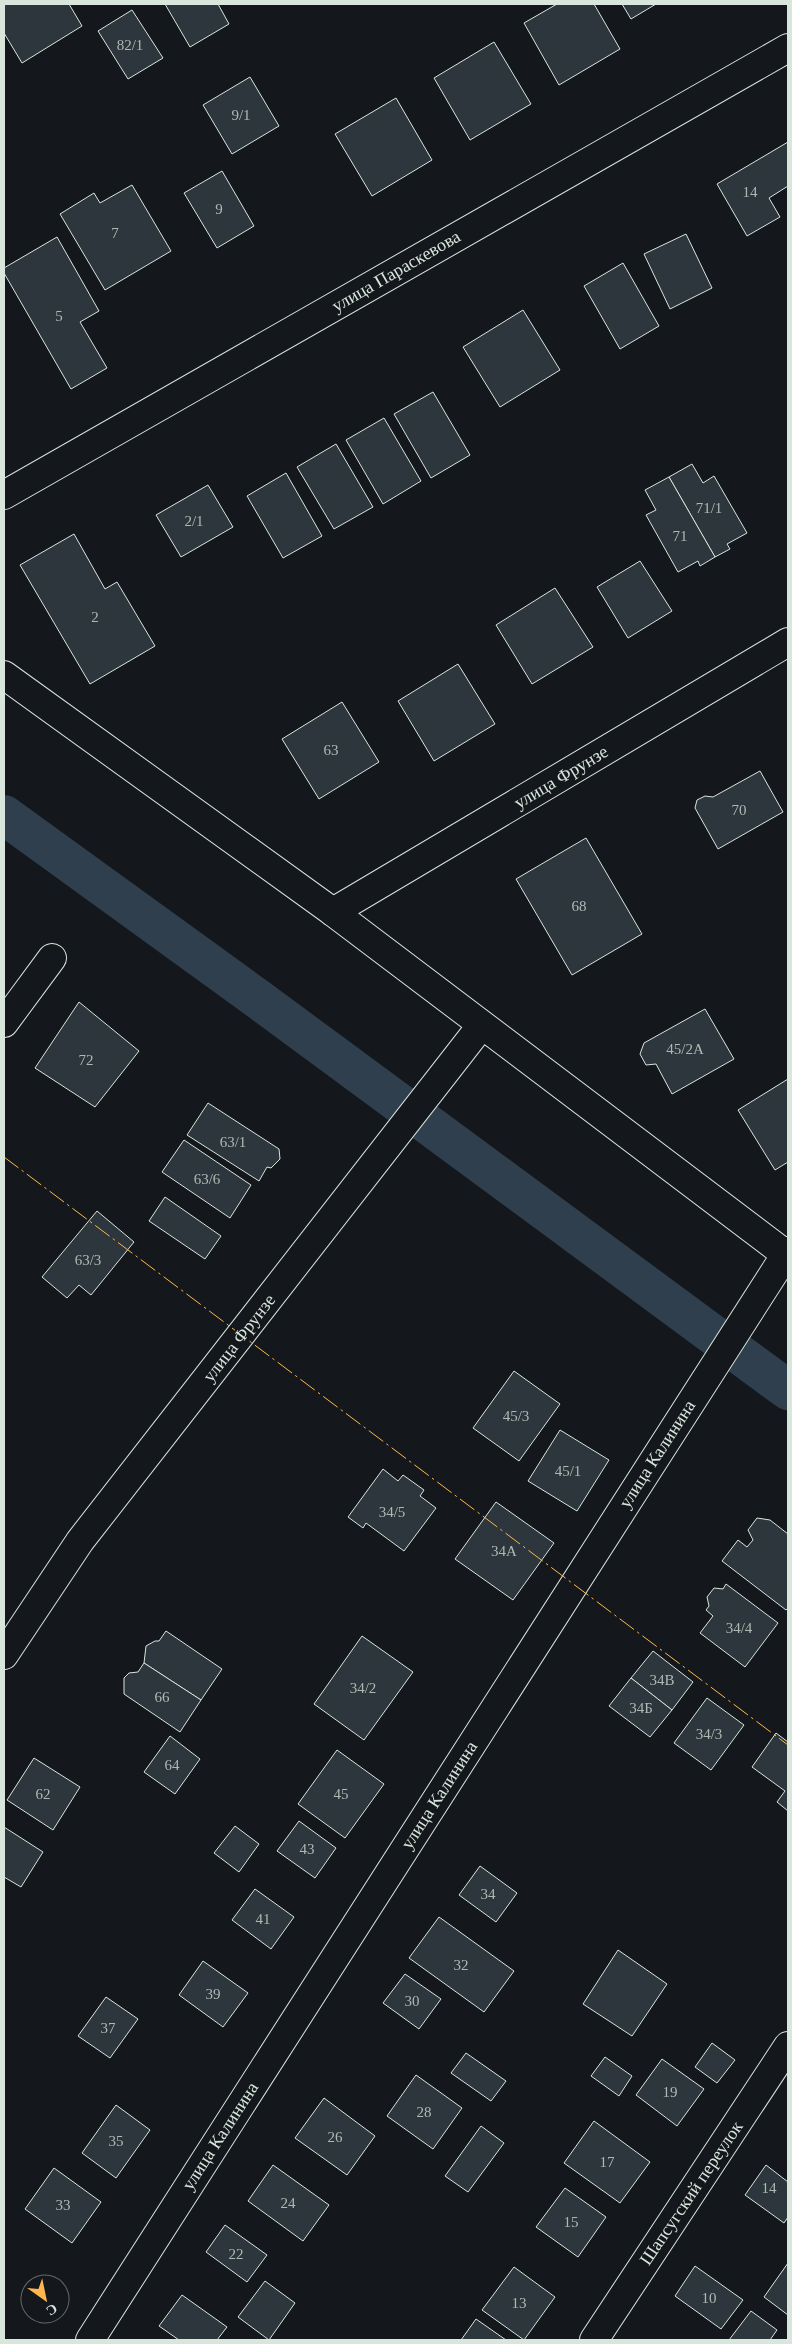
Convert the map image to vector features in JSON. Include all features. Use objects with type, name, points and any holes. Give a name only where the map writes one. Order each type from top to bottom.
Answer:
[{"type":"street","name":"улица Параскевова","points":[[4,495],[788,48]]},
{"type":"street","name":"улица Фрунзе","points":[[333,912],[788,642]]},
{"type":"street","points":[[4,675],[333,912],[481,1026],[787,1254]]},
{"type":"street","points":[[4,1023],[52,958]]},
{"type":"street","name":"улица Фрунзе","points":[[4,1655],[80,1541],[481,1026]]},
{"type":"street","name":"улица Калинина","points":[[90,2340],[787,1254]]},
{"type":"street","name":"Шапсугский переулок","points":[[594,2340],[788,2046]]},
{"type":"building","points":[[4,4],[69,4],[82,26],[22,63],[4,33]]},
{"type":"building","points":[[165,4],[218,4],[229,24],[190,47]]},
{"type":"building","points":[[557,4],[594,4],[620,49],[559,85],[524,23]]},
{"type":"building","points":[[622,4],[656,4],[631,19]]},
{"type":"building","points":[[132,10],[163,58],[128,79],[98,31]]},
{"type":"building","points":[[494,42],[531,104],[470,140],[434,78]]},
{"type":"building","points":[[250,77],[279,126],[232,154],[203,105]]},
{"type":"building","points":[[396,98],[432,160],[372,196],[335,134]]},
{"type":"building","points":[[788,142],[788,186],[769,198],[780,217],[747,236],[717,184]]},
{"type":"building","points":[[222,171],[254,226],[217,248],[184,193]]},
{"type":"building","points":[[132,185],[171,251],[105,290],[60,214],[94,193],[100,203]]},
{"type":"building","points":[[686,234],[712,288],[670,309],[644,254]]},
{"type":"building","points":[[57,237],[99,311],[80,322],[107,368],[71,389],[4,273],[4,268]]},
{"type":"building","points":[[623,263],[659,326],[620,349],[584,286]]},
{"type":"building","points":[[523,310],[560,370],[500,407],[463,347]]},
{"type":"building","points":[[433,392],[470,455],[431,478],[394,414]]},
{"type":"building","points":[[384,418],[421,481],[383,504],[346,440]]},
{"type":"building","points":[[336,444],[373,507],[334,529],[297,467]]},
{"type":"building","points":[[692,464],[703,483],[714,476],[747,533],[727,544],[730,549],[715,557],[669,477]]},
{"type":"building","points":[[286,473],[322,536],[283,558],[247,496]]},
{"type":"building","points":[[669,477],[715,557],[700,566],[698,561],[678,572],[646,515],[656,510],[645,490]]},
{"type":"building","points":[[208,485],[233,527],[181,557],[156,515]]},
{"type":"building","points":[[74,534],[105,589],[117,582],[155,646],[90,684],[20,565]]},
{"type":"building","points":[[640,561],[672,611],[628,638],[597,587]]},
{"type":"building","points":[[555,588],[593,647],[532,684],[496,625]]},
{"type":"building","points":[[458,664],[495,724],[434,761],[398,701]]},
{"type":"building","points":[[342,702],[379,762],[319,799],[282,739]]},
{"type":"building","points":[[760,771],[783,812],[718,849],[695,808],[697,800],[705,796],[713,797]]},
{"type":"building","points":[[586,838],[642,934],[572,975],[516,879]]},
{"type":"building","points":[[79,1002],[139,1051],[95,1107],[35,1068]]},
{"type":"building","points":[[705,1009],[734,1059],[672,1094],[656,1064],[646,1065],[640,1054],[644,1043]]},
{"type":"building","points":[[788,1079],[788,1162],[775,1170],[738,1110]]},
{"type":"building","points":[[208,1103],[279,1149],[280,1159],[271,1168],[267,1167],[259,1181],[187,1135]]},
{"type":"building","points":[[184,1140],[251,1185],[230,1218],[162,1172]]},
{"type":"building","points":[[165,1197],[221,1236],[205,1259],[149,1221]]},
{"type":"building","points":[[97,1211],[134,1242],[91,1295],[79,1285],[67,1298],[42,1277]]},
{"type":"building","points":[[514,1371],[560,1404],[519,1461],[473,1428]]},
{"type":"building","points":[[560,1430],[609,1460],[577,1511],[528,1481]]},
{"type":"building","points":[[383,1469],[398,1481],[403,1475],[424,1490],[420,1496],[436,1508],[404,1551],[366,1523],[363,1528],[348,1517]]},
{"type":"building","points":[[496,1502],[554,1543],[513,1600],[455,1559]]},
{"type":"building","points":[[757,1518],[770,1520],[788,1534],[788,1608],[786,1610],[722,1561],[738,1540],[747,1547],[753,1540],[748,1530]]},
{"type":"building","points":[[726,1584],[778,1623],[745,1667],[700,1633],[713,1616],[706,1610],[709,1606],[707,1597],[714,1588],[723,1589]]},
{"type":"building","points":[[166,1631],[222,1669],[201,1700],[144,1663],[146,1646],[159,1641]]},
{"type":"building","points":[[362,1636],[413,1672],[364,1740],[314,1704]]},
{"type":"building","points":[[653,1651],[693,1682],[672,1710],[631,1678]]},
{"type":"building","points":[[144,1663],[201,1700],[180,1732],[124,1694],[124,1678],[129,1673],[138,1672]]},
{"type":"building","points":[[631,1678],[672,1710],[650,1737],[609,1706]]},
{"type":"building","points":[[707,1698],[744,1725],[711,1770],[674,1743]]},
{"type":"building","points":[[776,1733],[788,1742],[788,1811],[777,1802],[785,1791],[752,1767]]},
{"type":"building","points":[[170,1736],[200,1759],[175,1794],[144,1772]]},
{"type":"building","points":[[337,1750],[384,1784],[345,1838],[298,1804]]},
{"type":"building","points":[[34,1758],[80,1787],[53,1830],[7,1800]]},
{"type":"building","points":[[299,1821],[336,1848],[315,1878],[277,1851]]},
{"type":"building","points":[[235,1826],[259,1844],[239,1872],[214,1853]]},
{"type":"building","points":[[4,1827],[43,1852],[21,1887],[4,1877]]},
{"type":"building","points":[[480,1866],[517,1893],[496,1922],[459,1895]]},
{"type":"building","points":[[255,1889],[294,1917],[271,1949],[232,1920]]},
{"type":"building","points":[[439,1917],[514,1971],[484,2012],[409,1958]]},
{"type":"building","points":[[618,1950],[667,1984],[632,2036],[583,2004]]},
{"type":"building","points":[[203,1961],[248,1993],[223,2027],[179,1995]]},
{"type":"building","points":[[405,1974],[441,1999],[419,2029],[383,2003]]},
{"type":"building","points":[[106,1997],[138,2019],[110,2058],[78,2036]]},
{"type":"building","points":[[712,2043],[735,2060],[717,2083],[695,2067]]},
{"type":"building","points":[[466,2053],[506,2081],[491,2101],[451,2073]]},
{"type":"building","points":[[605,2057],[632,2076],[619,2096],[591,2076]]},
{"type":"building","points":[[662,2059],[704,2089],[677,2126],[636,2095]]},
{"type":"building","points":[[416,2075],[462,2108],[433,2149],[387,2116]]},
{"type":"building","points":[[324,2098],[375,2136],[347,2175],[295,2138]]},
{"type":"building","points":[[116,2105],[150,2130],[116,2178],[82,2153]]},
{"type":"building","points":[[594,2121],[650,2162],[620,2203],[564,2163]]},
{"type":"building","points":[[481,2126],[504,2143],[468,2192],[445,2176]]},
{"type":"building","points":[[273,2165],[329,2205],[303,2241],[248,2201]]},
{"type":"building","points":[[766,2165],[788,2182],[788,2217],[784,2223],[745,2195]]},
{"type":"building","points":[[54,2168],[101,2202],[72,2243],[25,2209]]},
{"type":"building","points":[[565,2188],[606,2217],[578,2257],[536,2227]]},
{"type":"building","points":[[225,2225],[267,2255],[247,2282],[206,2252]]},
{"type":"building","points":[[788,2263],[788,2315],[764,2297]]},
{"type":"building","points":[[695,2266],[743,2300],[721,2329],[675,2296]]},
{"type":"building","points":[[514,2267],[555,2297],[524,2340],[482,2310]]},
{"type":"building","points":[[265,2281],[295,2303],[269,2340],[238,2317]]},
{"type":"building","points":[[182,2295],[227,2327],[217,2340],[179,2340],[159,2326]]},
{"type":"building","points":[[751,2311],[777,2330],[770,2340],[729,2340]]},
{"type":"building","points":[[476,2319],[506,2340],[461,2340]]},
{"type":"waterway","points":[[4,815],[258,999],[788,1390]]},
{"type":"power","points":[[4,1157],[788,1745]]}]
